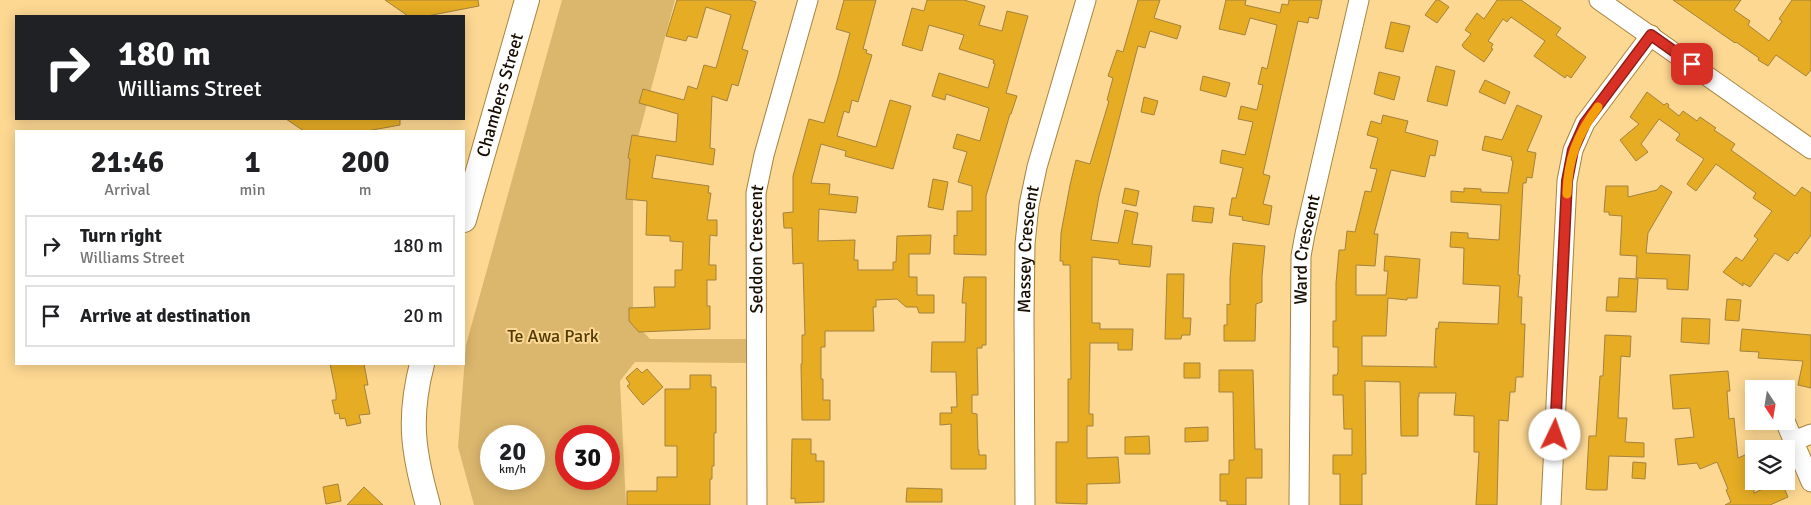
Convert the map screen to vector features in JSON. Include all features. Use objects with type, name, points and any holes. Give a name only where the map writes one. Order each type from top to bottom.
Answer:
[{"type":"main road","name":"Chambers Street","points":[[465,207],[527,0]]},
{"type":"main road","points":[[422,365],[415,389],[414,438],[415,457],[428,505]]},
{"type":"street","name":"Seddon Crescent","points":[[757,505],[756,193],[764,155],[808,0]]},
{"type":"street","name":"Massey Crescent","points":[[1025,505],[1024,316],[1025,244],[1029,205],[1038,167],[1086,0]]},
{"type":"street","name":"Ward Crescent","points":[[1299,505],[1301,256],[1359,0]]},
{"type":"street","points":[[1599,0],[1811,149]]},
{"type":"street","points":[[1551,505],[1567,181],[1573,150],[1585,123],[1651,35]]},
{"type":"street","points":[[1795,440],[1811,434]]},
{"type":"street","points":[[1795,446],[1811,482]]},
{"type":"green space","name":"Te Awa Park","points":[[562,0],[675,0],[633,156],[633,321],[650,339],[747,339],[747,363],[635,362],[620,381],[626,505],[474,505],[458,447],[466,345]]},
{"type":"building","points":[[385,0],[478,0],[479,6],[432,15],[407,15]]},
{"type":"building","points":[[677,0],[750,0],[756,2],[742,49],[748,51],[738,86],[732,84],[727,101],[712,96],[710,148],[715,149],[713,165],[656,155],[652,178],[709,186],[708,193],[711,193],[707,220],[717,220],[717,236],[710,235],[709,265],[716,265],[716,280],[707,280],[707,306],[710,306],[710,329],[639,332],[629,321],[629,308],[655,307],[654,287],[675,287],[675,270],[682,270],[683,242],[670,241],[670,236],[646,235],[647,201],[626,199],[630,159],[628,158],[632,135],[676,142],[678,114],[639,103],[643,89],[684,100],[688,86],[697,89],[704,65],[716,68],[731,15],[706,7],[697,38],[688,36],[686,41],[666,36]]},
{"type":"building","points":[[844,0],[876,0],[863,49],[867,50],[866,53],[872,55],[858,102],[852,100],[849,113],[844,111],[837,136],[876,147],[890,100],[911,106],[893,169],[845,156],[846,151],[821,144],[811,183],[830,184],[829,194],[858,197],[856,213],[819,209],[818,241],[855,240],[854,260],[858,260],[858,270],[893,270],[893,262],[896,262],[897,236],[931,235],[930,254],[909,254],[909,277],[917,277],[917,295],[934,295],[934,313],[919,313],[917,307],[906,307],[897,299],[876,300],[876,307],[873,307],[874,331],[825,331],[825,347],[821,347],[821,379],[823,379],[823,400],[830,400],[830,420],[802,420],[802,335],[805,335],[803,263],[793,264],[792,228],[784,228],[783,213],[793,212],[793,176],[809,119],[824,123],[837,81],[850,33],[836,29]]},
{"type":"building","points":[[927,0],[964,0],[985,6],[979,25],[1002,31],[1007,11],[1028,16],[1006,93],[1017,96],[986,196],[986,255],[954,254],[954,235],[957,236],[957,211],[972,211],[972,186],[958,182],[967,152],[953,148],[957,134],[980,141],[989,108],[946,94],[945,100],[932,96],[939,73],[988,88],[995,64],[993,63],[994,60],[959,49],[964,35],[929,25],[922,51],[902,45],[912,8],[924,11]]},
{"type":"building","points":[[1138,0],[1160,0],[1154,18],[1181,26],[1177,39],[1150,31],[1145,48],[1138,46],[1099,196],[1091,240],[1118,243],[1125,210],[1138,213],[1132,244],[1152,246],[1150,267],[1119,264],[1119,260],[1092,257],[1092,323],[1100,323],[1100,329],[1133,329],[1132,350],[1118,350],[1118,343],[1090,343],[1089,414],[1093,414],[1093,426],[1087,426],[1087,458],[1118,457],[1120,483],[1087,484],[1087,504],[1056,503],[1056,442],[1068,442],[1068,379],[1071,379],[1070,265],[1063,265],[1063,261],[1060,261],[1061,233],[1076,160],[1090,164],[1109,101],[1107,100],[1113,78],[1108,76],[1117,50],[1123,52]]},
{"type":"building","points":[[1226,0],[1246,0],[1245,5],[1280,13],[1282,4],[1288,5],[1289,0],[1322,0],[1318,19],[1309,17],[1308,23],[1298,21],[1263,174],[1270,176],[1263,204],[1272,206],[1269,225],[1242,220],[1243,217],[1229,215],[1232,198],[1236,198],[1243,168],[1220,163],[1222,150],[1245,155],[1253,122],[1238,119],[1241,106],[1257,110],[1263,85],[1258,84],[1262,67],[1267,69],[1277,25],[1250,18],[1245,35],[1219,29]]},
{"type":"building","points":[[1436,0],[1449,7],[1437,23],[1425,15]]},
{"type":"building","points":[[1497,0],[1521,0],[1561,28],[1556,35],[1586,57],[1571,78],[1567,75],[1565,78],[1534,56],[1545,41],[1511,17],[1507,22],[1503,19],[1488,41],[1493,44],[1491,48],[1493,49],[1484,62],[1464,48],[1462,45],[1471,34],[1465,30],[1477,13],[1484,19]]},
{"type":"building","points":[[1673,0],[1741,0],[1734,10],[1750,21],[1748,25],[1769,41],[1782,21],[1779,19],[1792,0],[1811,0],[1811,70],[1806,76],[1776,55],[1768,66]]},
{"type":"building","points":[[1391,22],[1410,26],[1403,52],[1385,48]]},
{"type":"building","points":[[1436,66],[1455,71],[1447,106],[1427,101]]},
{"type":"building","points":[[1379,72],[1400,77],[1394,100],[1374,94]]},
{"type":"building","points":[[1203,76],[1230,83],[1226,97],[1200,90]]},
{"type":"building","points":[[1485,80],[1510,92],[1505,104],[1479,92]]},
{"type":"building","points":[[1647,92],[1664,105],[1667,103],[1668,107],[1679,116],[1683,111],[1697,121],[1700,117],[1716,128],[1714,130],[1735,144],[1731,150],[1795,196],[1802,187],[1811,193],[1811,235],[1797,254],[1795,252],[1788,261],[1775,253],[1750,287],[1743,283],[1743,286],[1723,272],[1736,257],[1742,261],[1758,239],[1754,236],[1772,211],[1753,198],[1756,193],[1716,164],[1696,191],[1687,184],[1704,159],[1676,140],[1680,134],[1659,119],[1641,144],[1648,152],[1636,161],[1620,140],[1639,124],[1630,117]]},
{"type":"building","points":[[1144,97],[1158,101],[1154,115],[1141,112]]},
{"type":"building","points":[[1517,105],[1542,116],[1527,151],[1536,153],[1532,178],[1527,177],[1526,183],[1523,183],[1518,297],[1522,297],[1521,324],[1525,324],[1523,377],[1516,377],[1515,392],[1510,392],[1508,421],[1499,420],[1497,505],[1476,505],[1479,452],[1474,452],[1474,416],[1454,415],[1456,393],[1419,393],[1418,436],[1401,436],[1400,382],[1365,381],[1366,474],[1362,474],[1362,505],[1340,505],[1340,474],[1333,474],[1333,455],[1352,455],[1352,429],[1344,429],[1343,395],[1333,395],[1333,375],[1337,375],[1338,372],[1338,347],[1333,347],[1333,321],[1336,321],[1336,283],[1339,250],[1345,250],[1347,231],[1355,232],[1365,191],[1371,192],[1377,169],[1370,168],[1378,138],[1367,135],[1371,121],[1381,124],[1383,115],[1408,121],[1405,132],[1438,141],[1435,156],[1430,155],[1425,177],[1391,170],[1374,234],[1378,234],[1375,266],[1356,265],[1356,295],[1386,295],[1388,271],[1384,271],[1385,256],[1420,259],[1417,298],[1407,298],[1407,300],[1388,298],[1386,336],[1362,336],[1362,366],[1437,367],[1434,365],[1436,328],[1438,329],[1439,322],[1498,324],[1500,286],[1463,284],[1464,248],[1450,247],[1451,232],[1468,233],[1468,238],[1499,240],[1501,205],[1451,202],[1451,191],[1464,192],[1464,188],[1481,189],[1481,192],[1508,193],[1512,157],[1482,150],[1485,136],[1502,140]]},
{"type":"building","points":[[288,120],[400,120],[400,125],[372,130],[302,130]]},
{"type":"building","points":[[933,179],[948,182],[943,210],[928,207]]},
{"type":"building","points":[[1661,185],[1672,192],[1648,233],[1646,253],[1690,255],[1688,290],[1667,289],[1667,279],[1636,278],[1637,256],[1620,255],[1622,216],[1609,215],[1609,212],[1604,212],[1606,186],[1628,186],[1628,197],[1657,190]]},
{"type":"building","points":[[1125,188],[1139,191],[1136,206],[1122,203]]},
{"type":"building","points":[[1194,206],[1214,208],[1212,223],[1192,221]]},
{"type":"building","points":[[1233,243],[1265,246],[1262,302],[1256,304],[1255,341],[1224,341],[1224,325],[1227,325],[1227,304],[1230,305]]},
{"type":"building","points":[[1167,274],[1184,274],[1183,318],[1191,318],[1190,335],[1182,335],[1181,339],[1165,339]]},
{"type":"building","points":[[964,277],[986,277],[986,345],[982,345],[982,348],[977,348],[978,395],[972,395],[972,413],[977,414],[978,450],[979,455],[986,455],[986,469],[951,469],[951,424],[940,425],[940,413],[952,413],[951,407],[957,407],[956,372],[931,372],[932,342],[965,342],[966,303],[962,303]]},
{"type":"building","points":[[1619,278],[1638,279],[1636,312],[1606,311],[1607,297],[1618,297]]},
{"type":"building","points":[[1727,299],[1741,300],[1739,321],[1725,320]]},
{"type":"building","points":[[1682,318],[1710,319],[1709,344],[1681,342]]},
{"type":"building","points":[[1742,329],[1811,335],[1811,388],[1798,385],[1803,361],[1758,358],[1759,352],[1740,351]]},
{"type":"building","points":[[1605,335],[1631,336],[1630,357],[1621,356],[1618,418],[1627,418],[1625,442],[1644,443],[1644,457],[1609,456],[1607,490],[1592,490],[1586,489],[1589,436],[1596,436],[1600,376],[1603,376]]},
{"type":"building","points":[[1184,363],[1200,363],[1200,378],[1184,378]]},
{"type":"building","points":[[330,365],[364,365],[368,385],[364,385],[370,414],[359,415],[361,423],[347,426],[345,418],[340,419],[339,413],[335,414],[332,400],[336,400]]},
{"type":"building","points":[[637,368],[642,373],[647,369],[663,387],[643,405],[627,386],[630,384],[626,378]]},
{"type":"building","points":[[1219,370],[1253,370],[1255,449],[1262,449],[1262,478],[1246,478],[1246,505],[1227,505],[1227,501],[1220,501],[1220,474],[1229,474],[1229,460],[1234,460],[1233,392],[1219,392]]},
{"type":"building","points":[[1728,371],[1730,391],[1727,391],[1729,419],[1734,418],[1738,458],[1745,455],[1745,490],[1754,490],[1754,493],[1761,490],[1785,490],[1788,497],[1770,505],[1725,505],[1731,502],[1717,462],[1700,469],[1697,463],[1678,465],[1675,439],[1694,437],[1690,408],[1673,409],[1670,375]]},
{"type":"building","points":[[690,375],[711,375],[711,387],[716,387],[716,433],[714,433],[714,466],[712,466],[712,479],[710,479],[710,505],[627,505],[627,491],[657,491],[657,477],[677,477],[677,446],[665,446],[665,389],[690,389]]},
{"type":"building","points":[[1208,427],[1208,441],[1185,442],[1185,428]]},
{"type":"building","points":[[1149,436],[1150,454],[1125,454],[1125,437]]},
{"type":"building","points":[[792,439],[811,439],[811,454],[816,454],[816,461],[824,461],[824,502],[795,503],[795,498],[791,499]]},
{"type":"building","points":[[1633,462],[1646,463],[1645,479],[1632,478]]},
{"type":"building","points":[[338,484],[341,501],[326,504],[323,487]]},
{"type":"building","points":[[364,487],[383,505],[347,505]]},
{"type":"building","points":[[907,488],[942,489],[942,502],[906,502]]},
{"type":"slow traffic","points":[[1567,194],[1567,181],[1573,150],[1585,123],[1598,107]]},
{"type":"route","points":[[1555,435],[1567,181],[1573,150],[1585,123],[1651,35],[1692,64]]}]
